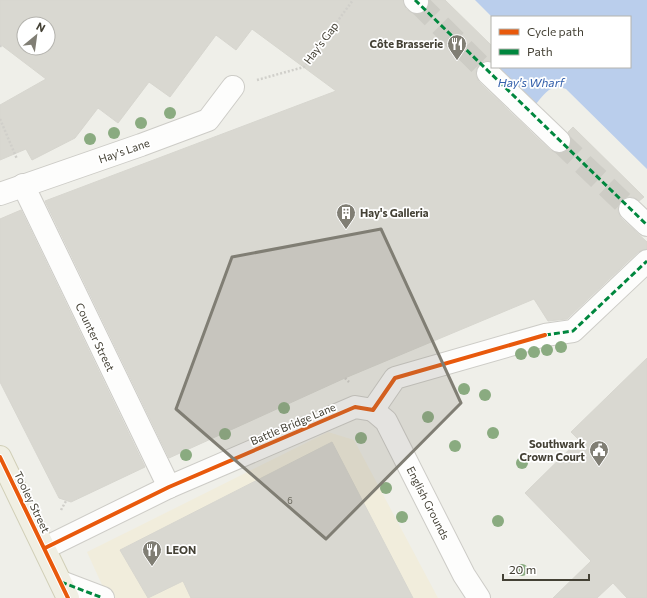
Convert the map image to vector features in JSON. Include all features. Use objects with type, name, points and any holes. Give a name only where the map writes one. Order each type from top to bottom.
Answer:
[{"type":"main road","name":"Tooley Street","points":[[0,457],[65,590]]},
{"type":"street","points":[[488,73],[559,141]]},
{"type":"street","name":"Hay's Lane","points":[[0,194],[142,145],[208,120],[233,87]]},
{"type":"street","name":"Counter Street","points":[[23,185],[169,487]]},
{"type":"street","points":[[630,209],[647,226]]},
{"type":"street","points":[[373,410],[395,378],[545,335],[573,331],[647,261]]},
{"type":"street","name":"Battle Bridge Lane","points":[[45,548],[169,487],[355,407],[373,410]]},
{"type":"street","name":"English Grounds","points":[[373,410],[386,421],[464,575],[479,598]]},
{"type":"street","points":[[462,598],[464,575]]},
{"type":"street","points":[[65,590],[103,598]]},
{"type":"path","points":[[0,120],[17,156],[23,185]]},
{"type":"path","points":[[60,512],[66,500]]},
{"type":"highlighted area","points":[[381,229],[461,403],[326,539],[176,409],[232,257]]},
{"type":"shaded area","points":[[328,432],[354,440],[438,598],[108,598],[87,552]]},
{"type":"water","name":"Hay's Wharf","points":[[475,0],[647,0],[647,169],[566,89],[561,87],[552,88],[545,93],[536,104],[505,79],[500,69],[631,68],[631,16],[491,16]]},
{"type":"building","name":"Hay's Galleria","points":[[0,0],[403,0],[406,9],[414,14],[420,14],[426,11],[429,6],[429,0],[445,0],[491,45],[491,61],[484,61],[476,70],[476,76],[479,82],[550,150],[556,153],[562,153],[568,149],[571,144],[571,138],[568,132],[573,127],[644,197],[639,201],[633,197],[626,197],[618,206],[618,212],[621,218],[647,242],[647,249],[638,252],[567,319],[548,321],[534,299],[345,378],[169,458],[45,201],[336,91],[252,29],[236,50],[216,35],[170,97],[149,82],[118,123],[98,108],[75,138],[32,160],[26,149],[0,160],[0,105],[46,79],[0,44]]},
{"type":"building","points":[[21,210],[145,467],[71,502],[59,498],[0,382],[0,219]]},
{"type":"building","name":"Southwark Crown Court","points":[[647,358],[647,598],[627,598],[613,583],[597,598],[553,598],[591,561],[525,493],[579,440],[571,432]]},
{"type":"building","points":[[332,442],[413,598],[191,598],[183,581],[148,598],[120,550]]},
{"type":"tunnel","points":[[417,2],[488,73]]},
{"type":"tunnel","points":[[559,141],[630,209]]},
{"type":"marked path","points":[[415,0],[647,225]]},
{"type":"marked path","points":[[545,335],[573,331],[647,261]]},
{"type":"marked path","points":[[61,582],[103,598]]},
{"type":"cycle path","points":[[45,548],[169,487],[355,407],[373,410],[395,378],[545,335]]},
{"type":"cycle path","points":[[0,457],[68,598]]},
{"type":"place","name":"Côte Brasserie","points":[[457,61]]},
{"type":"place","name":"Hay's Galleria","points":[[346,230]]},
{"type":"place","name":"Southwark Crown Court","points":[[599,467]]},
{"type":"place","name":"LEON","points":[[152,567]]}]
